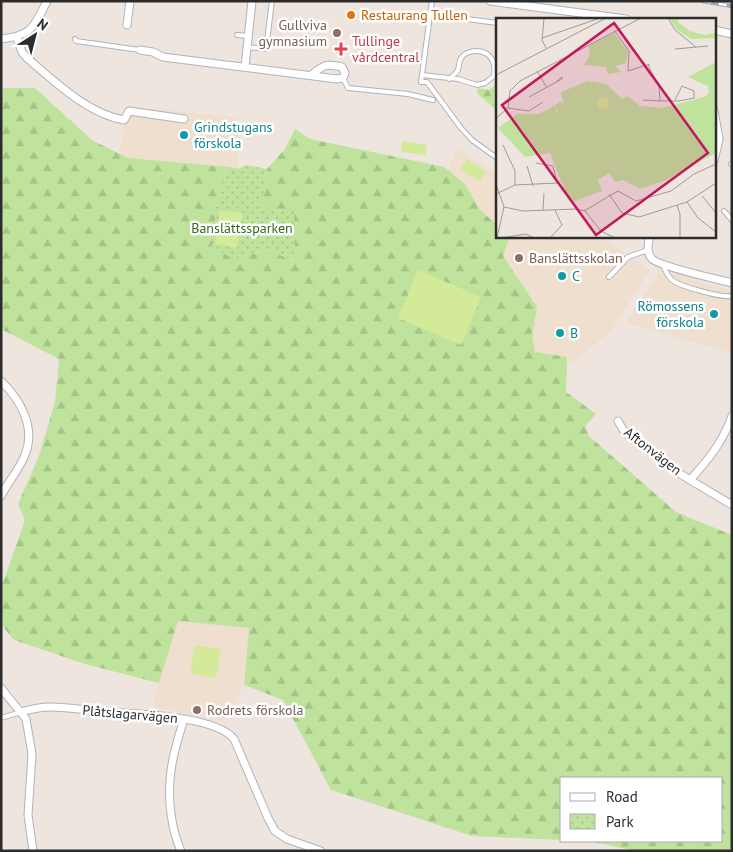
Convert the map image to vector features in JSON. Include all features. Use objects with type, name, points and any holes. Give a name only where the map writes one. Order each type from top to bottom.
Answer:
[{"type":"street","points":[[1,39],[17,38],[30,30],[37,22],[47,1]]},
{"type":"street","points":[[127,25],[130,1]]},
{"type":"street","points":[[245,67],[251,1]]},
{"type":"street","points":[[490,1],[519,3],[619,18]]},
{"type":"street","points":[[716,30],[732,34]]},
{"type":"street","points":[[17,38],[22,52],[27,58],[74,96],[96,111],[124,120],[129,111],[184,119]]},
{"type":"street","points":[[140,50],[153,52],[163,57],[337,79],[343,78],[344,73],[342,67],[330,64],[325,65],[311,75]]},
{"type":"street","points":[[716,122],[719,139],[716,152]]},
{"type":"street","points":[[650,238],[648,250],[652,259],[663,265],[732,283]]},
{"type":"street","points":[[1,382],[15,396],[21,406],[27,425],[28,438],[25,456],[1,496]]},
{"type":"street","name":"Aftonvägen","points":[[690,480],[715,451],[732,416]]},
{"type":"street","name":"Aftonvägen","points":[[618,421],[624,433],[671,468],[732,505]]},
{"type":"street","points":[[1,688],[26,719],[32,754],[28,815],[33,851]]},
{"type":"street","name":"Plåtslagarvägen","points":[[21,712],[34,708],[53,707],[143,714],[184,719],[229,732],[234,739],[275,831],[287,839],[321,851]]},
{"type":"street","points":[[181,851],[177,842],[172,814],[170,781],[184,719]]},
{"type":"lane","points":[[247,47],[266,49],[272,1]]},
{"type":"lane","points":[[432,1],[421,82],[427,82],[460,128],[472,140],[496,157]]},
{"type":"lane","points":[[430,14],[496,23]]},
{"type":"lane","points":[[237,34],[248,36]]},
{"type":"lane","points":[[75,39],[76,41],[140,50]]},
{"type":"lane","points":[[422,75],[449,79],[458,79],[477,85],[485,83],[494,76],[493,60],[487,54],[480,51],[468,53],[461,59],[455,74],[449,79]]},
{"type":"lane","points":[[343,78],[348,88],[408,94],[433,100]]},
{"type":"lane","points":[[724,211],[732,220]]},
{"type":"lane","points":[[610,277],[628,257],[648,250]]},
{"type":"lane","points":[[663,265],[672,280],[679,284],[715,295],[732,296]]},
{"type":"lane","points":[[1,718],[21,712]]},
{"type":"shaded area","points":[[127,106],[238,118],[238,169],[128,158],[120,154]]},
{"type":"shaded area","name":"Banslättsskolan","points":[[457,149],[496,172],[496,238],[602,238],[650,270],[612,329],[582,356],[562,366],[376,325]]},
{"type":"shaded area","points":[[661,270],[732,291],[732,353],[626,323]]},
{"type":"shaded area","points":[[177,621],[249,628],[244,685],[224,722],[156,707],[154,701]]},
{"type":"green space","points":[[496,85],[496,110],[478,94],[477,88],[489,90]]},
{"type":"green space","points":[[1,88],[35,88],[92,140],[128,158],[228,167],[216,206],[233,259],[269,250],[294,261],[260,207],[267,169],[285,149],[295,129],[310,139],[444,167],[465,184],[480,210],[496,224],[496,238],[509,238],[503,256],[537,307],[532,335],[535,352],[567,357],[566,392],[596,414],[585,426],[589,436],[676,512],[732,535],[732,851],[636,851],[594,842],[723,842],[723,777],[560,777],[560,840],[472,836],[331,790],[283,700],[244,685],[249,628],[178,621],[159,683],[85,664],[14,640],[1,624],[1,588],[25,520],[18,504],[39,456],[55,402],[59,359],[1,329]]},
{"type":"green space","points":[[402,141],[427,145],[426,155],[401,152]]},
{"type":"green space","points":[[467,159],[486,172],[480,181],[460,169]]},
{"type":"green space","name":"Banslättssparken","points":[[246,165],[267,169],[261,207],[294,210],[295,261],[269,250],[233,259],[212,246],[216,206],[228,167],[238,169]]},
{"type":"green space","points":[[220,210],[243,213],[237,248],[215,244]]},
{"type":"green space","points":[[418,270],[481,297],[461,345],[398,318]]},
{"type":"green space","points":[[195,645],[221,649],[216,678],[190,673]]},
{"type":"railway","points":[[703,1],[732,6]]},
{"type":"place","name":"Restaurang Tullen","points":[[351,15]]},
{"type":"place","name":"Gullviva gymnasium","points":[[337,33]]},
{"type":"place","name":"Tullinge vårdcentral","points":[[341,49]]},
{"type":"place","name":"Grindstugans förskola","points":[[184,135]]},
{"type":"place","name":"Banslättsskolan","points":[[519,258]]},
{"type":"place","name":"C","points":[[562,276]]},
{"type":"place","name":"Römossens förskola","points":[[714,314]]},
{"type":"place","name":"B","points":[[560,333]]},
{"type":"place","name":"Rodrets förskola","points":[[197,710]]}]
